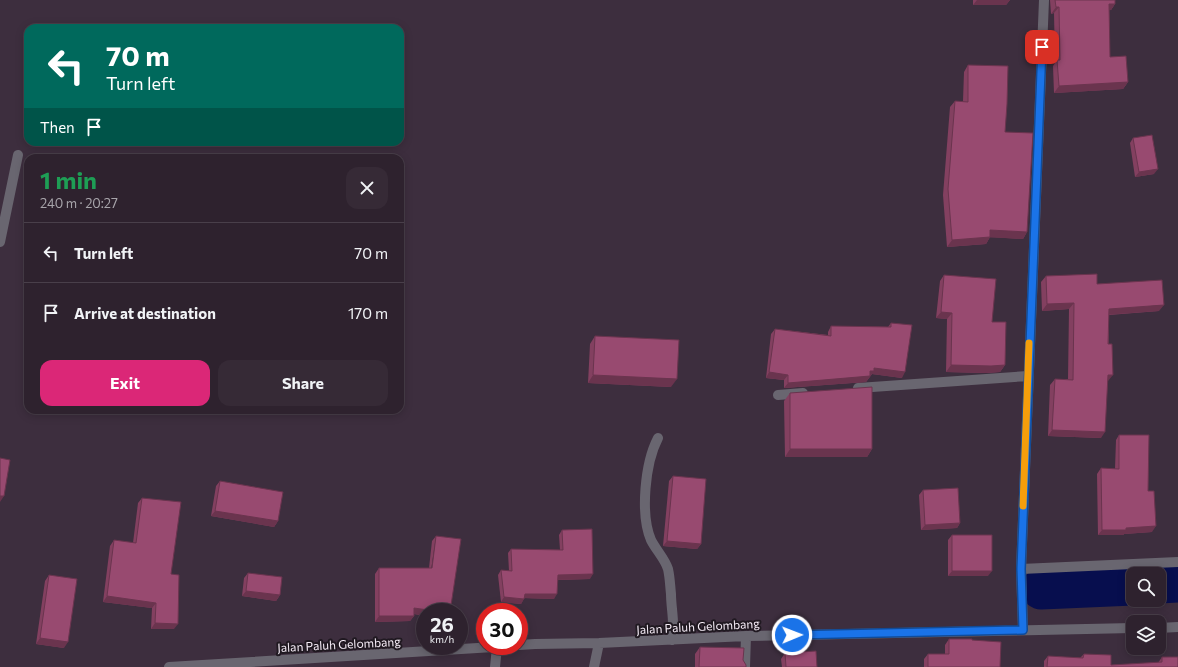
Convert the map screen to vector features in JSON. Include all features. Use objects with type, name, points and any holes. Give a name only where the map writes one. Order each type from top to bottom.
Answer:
[{"type":"street","points":[[1023,630],[1021,569],[1044,0]]},
{"type":"street","points":[[0,242],[18,154]]},
{"type":"street","points":[[847,389],[1028,376]]},
{"type":"street","points":[[778,394],[816,392]]},
{"type":"street","points":[[658,438],[649,465],[645,488],[645,511],[647,529],[652,541],[668,567],[671,582],[670,594],[673,625],[672,640]]},
{"type":"street","points":[[1021,569],[1178,562]]},
{"type":"street","points":[[1166,628],[1178,627]]},
{"type":"street","name":"Jalan Paluh Gelombang","points":[[528,644],[599,643],[746,636],[1126,628]]},
{"type":"street","points":[[746,636],[746,667]]},
{"type":"street","points":[[594,667],[599,643]]},
{"type":"street","name":"Jalan Paluh Gelombang","points":[[169,667],[476,648]]},
{"type":"street","points":[[495,667],[496,655]]},
{"type":"building","points":[[1055,0],[1115,0],[1115,4],[1109,4],[1110,57],[1126,56],[1128,82],[1059,86],[1057,60],[1060,60],[1059,7],[1056,7]]},
{"type":"building","points":[[968,65],[1008,66],[1005,132],[1033,133],[1027,232],[990,230],[990,237],[952,240],[948,189],[955,101],[968,102]]},
{"type":"building","points":[[1152,135],[1158,169],[1139,172],[1133,138]]},
{"type":"building","points":[[1097,274],[1097,284],[1162,280],[1164,305],[1109,309],[1108,344],[1112,344],[1113,375],[1108,375],[1105,432],[1052,430],[1055,379],[1073,380],[1074,303],[1047,304],[1046,276]]},
{"type":"building","points":[[944,275],[996,279],[992,322],[1006,322],[1005,365],[951,365],[952,313],[941,312]]},
{"type":"building","points":[[891,323],[912,325],[905,372],[874,368],[874,371],[870,371],[870,376],[788,383],[788,375],[769,372],[775,329],[831,336],[831,326],[891,327]]},
{"type":"building","points":[[595,336],[679,340],[677,379],[593,375]]},
{"type":"building","points":[[872,387],[872,449],[790,449],[790,393]]},
{"type":"building","points":[[1119,435],[1149,435],[1148,491],[1154,491],[1156,526],[1126,528],[1126,530],[1102,530],[1101,468],[1119,469]]},
{"type":"building","points":[[0,458],[10,460],[4,496],[0,496]]},
{"type":"building","points":[[673,476],[706,479],[701,544],[667,541]]},
{"type":"building","points":[[220,481],[283,492],[278,521],[215,511]]},
{"type":"building","points":[[958,488],[960,523],[925,525],[923,490]]},
{"type":"building","points":[[142,498],[181,502],[171,574],[179,575],[178,624],[155,623],[156,603],[107,596],[114,540],[136,543]]},
{"type":"building","points":[[592,529],[593,574],[558,575],[557,594],[525,594],[524,599],[504,597],[501,570],[512,571],[511,549],[563,550],[562,530]]},
{"type":"building","points":[[952,535],[992,535],[992,571],[952,571]]},
{"type":"building","points":[[436,536],[461,539],[451,603],[416,603],[416,608],[414,608],[414,616],[379,616],[379,568],[432,568]]},
{"type":"building","points":[[248,573],[282,577],[280,595],[246,591]]},
{"type":"building","points":[[49,575],[77,579],[68,642],[40,638]]},
{"type":"building","points":[[949,639],[972,639],[1001,642],[1000,667],[928,667],[928,654],[949,654]]},
{"type":"building","points":[[700,647],[744,648],[743,660],[746,667],[699,667]]},
{"type":"building","points":[[816,651],[817,667],[786,667],[785,653]]},
{"type":"building","points":[[1084,654],[1111,655],[1111,665],[1162,662],[1162,657],[1178,657],[1178,667],[1047,667],[1048,656],[1083,658]]},
{"type":"waterway","points":[[1166,583],[1178,582]]},
{"type":"waterway","points":[[1041,589],[1126,585]]},
{"type":"slow traffic","points":[[1023,506],[1029,343]]},
{"type":"route","points":[[792,635],[1023,630],[1021,569],[1042,47]]}]
